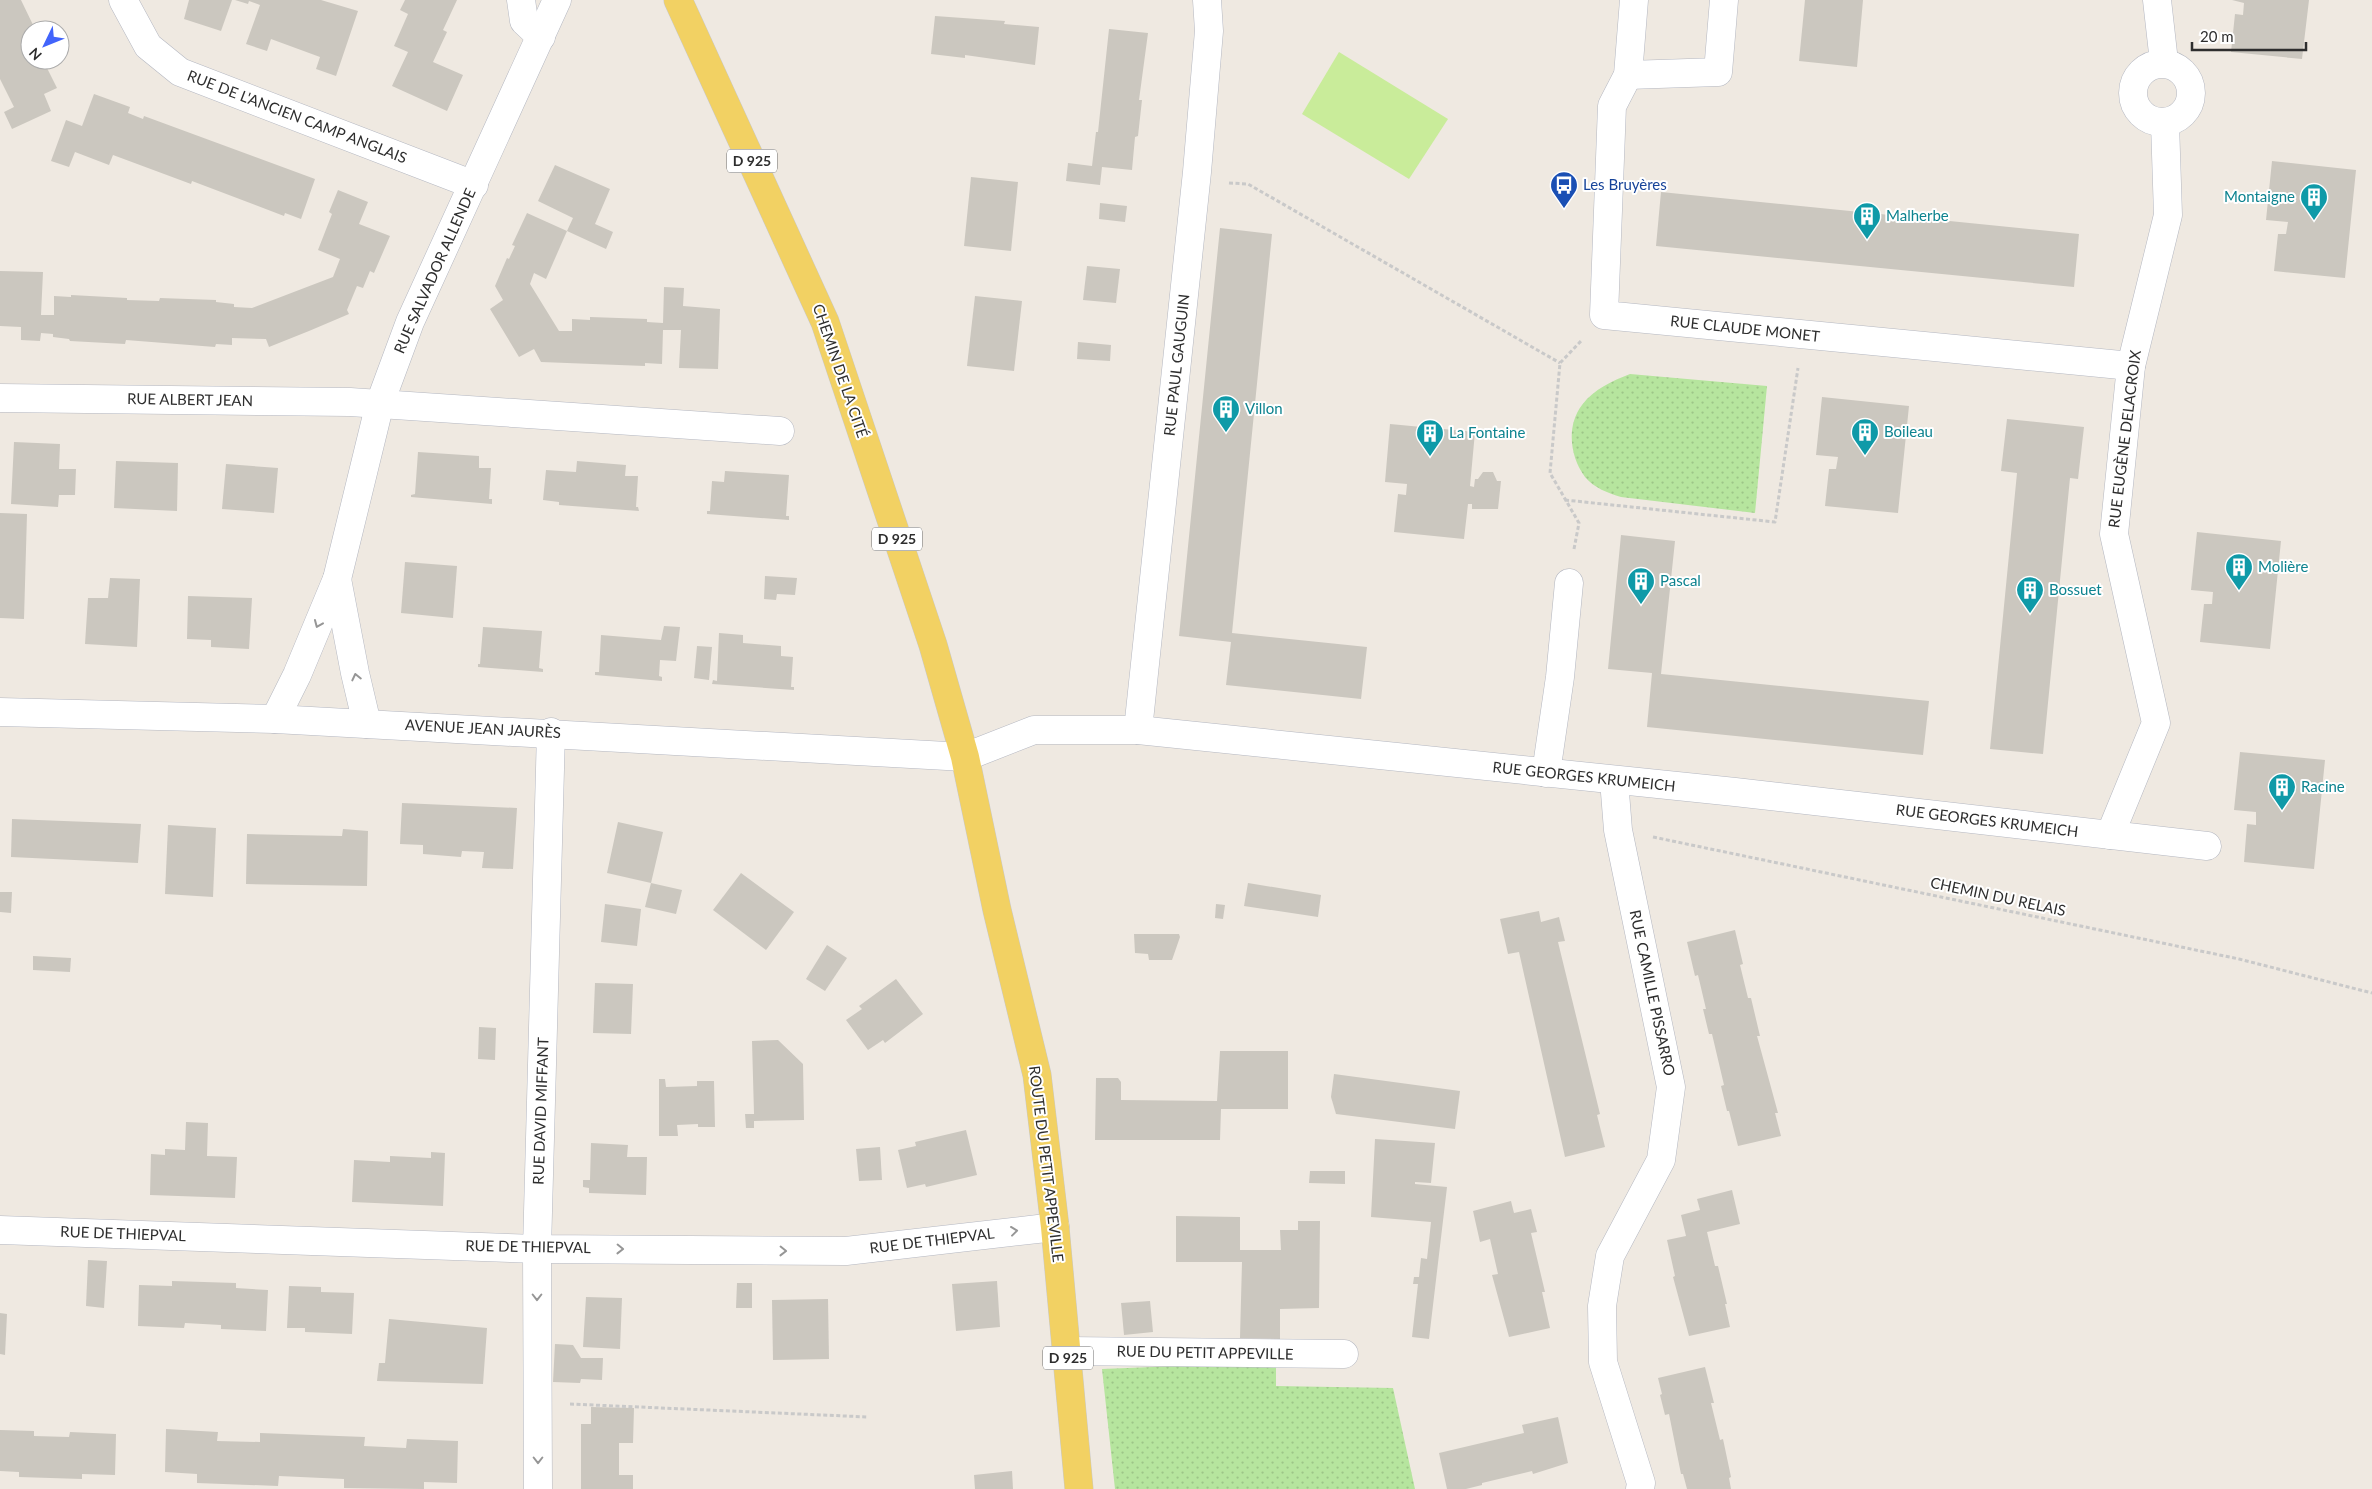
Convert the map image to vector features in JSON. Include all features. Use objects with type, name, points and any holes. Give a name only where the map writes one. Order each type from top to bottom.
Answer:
[{"type":"main road","name":"CHEMIN DE LA CITÉ","points":[[678,0],[825,322],[933,645],[965,757]]},
{"type":"main road","name":"ROUTE DU PETIT APPEVILLE","points":[[965,757],[997,910],[1037,1075],[1055,1227],[1079,1489]]},
{"type":"street","name":"RUE DE L'ANCIEN CAMP ANGLAIS","points":[[123,0],[148,46],[180,72],[474,184]]},
{"type":"street","points":[[521,0],[524,21],[541,37]]},
{"type":"street","name":"RUE SALVADOR ALLENDE","points":[[275,719],[297,675],[338,579],[380,403],[410,322],[541,37],[556,0]]},
{"type":"street","name":"RUE PAUL GAUGUIN","points":[[1138,730],[1196,183],[1209,30],[1207,0]]},
{"type":"street","points":[[1604,316],[1612,106],[1628,75],[1634,0]]},
{"type":"street","points":[[1628,75],[1718,72],[1724,0]]},
{"type":"street","points":[[2157,0],[2164,62]]},
{"type":"street","points":[[2164,62],[2178,67],[2192,85],[2191,102],[2178,118],[2165,123],[2148,119],[2136,106],[2132,93],[2136,76],[2148,66],[2164,62]]},
{"type":"street","name":"RUE EUGÈNE DELACROIX","points":[[2110,835],[2156,723],[2114,534],[2130,366],[2168,215],[2165,123]]},
{"type":"street","name":"RUE CLAUDE MONET","points":[[1604,316],[2130,366]]},
{"type":"street","name":"RUE ALBERT JEAN","points":[[0,398],[380,403],[780,431]]},
{"type":"street","points":[[338,579],[355,673],[367,724]]},
{"type":"street","points":[[1546,773],[1560,677],[1569,584]]},
{"type":"street","name":"AVENUE JEAN JAURÈS","points":[[0,712],[275,719],[551,732],[965,757]]},
{"type":"street","name":"RUE GEORGES KRUMEICH","points":[[965,757],[1034,730],[1138,730],[1614,780],[2206,846]]},
{"type":"street","name":"RUE DAVID MIFFANT","points":[[538,1489],[536,1248],[551,732]]},
{"type":"street","name":"RUE CAMILLE PISSARRO","points":[[1614,780],[1618,830],[1671,1086],[1661,1160],[1610,1256],[1602,1306],[1604,1362],[1641,1483],[1640,1489]]},
{"type":"street","name":"RUE DE THIEPVAL","points":[[0,1230],[536,1248],[846,1251],[1055,1227]]},
{"type":"street","name":"RUE DU PETIT APPEVILLE","points":[[1067,1351],[1344,1354]]},
{"type":"path","points":[[1196,183],[1248,184],[1560,363]]},
{"type":"path","points":[[1569,584],[1579,523],[1550,473],[1560,363],[1604,316]]},
{"type":"path","points":[[1565,500],[1775,522],[1803,335]]},
{"type":"path","name":"CHEMIN DU RELAIS","points":[[1618,830],[2230,957],[2372,993]]},
{"type":"path","points":[[537,1402],[868,1417]]},
{"type":"green space","points":[[1339,52],[1448,119],[1409,179],[1302,114]]},
{"type":"green space","points":[[1630,374],[1767,386],[1755,513],[1621,497],[1597,487],[1585,477],[1573,451],[1572,432],[1577,413],[1587,399],[1598,390]]},
{"type":"green space","points":[[1276,1362],[1276,1386],[1393,1388],[1415,1489],[1115,1489],[1102,1369]]},
{"type":"building","points":[[0,0],[21,0],[31,20],[20,20],[20,70],[48,70],[57,88],[44,94],[51,111],[12,129],[4,112],[14,107],[0,79]]},
{"type":"building","points":[[189,0],[232,0],[221,31],[184,19]]},
{"type":"building","points":[[235,0],[321,0],[358,11],[336,76],[316,69],[320,57],[271,39],[267,51],[246,44],[260,5],[249,1],[248,4]]},
{"type":"building","points":[[405,0],[457,0],[443,30],[447,32],[433,62],[463,75],[447,111],[392,86],[408,52],[394,46],[408,14],[400,10]]},
{"type":"building","points":[[1805,0],[1863,0],[1857,67],[1799,61]]},
{"type":"building","points":[[2232,0],[2309,0],[2302,59],[2231,52],[2235,14],[2243,15],[2244,3]]},
{"type":"building","points":[[935,16],[1005,21],[1004,24],[1039,27],[1035,65],[965,55],[965,58],[931,54]]},
{"type":"building","points":[[1109,29],[1148,33],[1139,100],[1142,100],[1138,136],[1135,137],[1132,170],[1102,167],[1100,185],[1066,181],[1068,163],[1092,166],[1096,132],[1098,132]]},
{"type":"building","points":[[94,94],[130,107],[128,113],[143,119],[144,116],[315,179],[301,219],[285,213],[284,216],[192,181],[191,184],[113,155],[109,165],[75,152],[69,167],[51,161],[66,120],[82,126]]},
{"type":"building","name":"Montaigne","points":[[2272,161],[2356,170],[2345,278],[2274,271],[2278,234],[2286,234],[2288,222],[2266,220]]},
{"type":"building","points":[[555,165],[610,189],[595,224],[613,232],[606,249],[567,231],[573,218],[538,201]]},
{"type":"building","points":[[971,177],[1018,182],[1011,251],[964,246]]},
{"type":"building","points":[[338,190],[368,202],[359,224],[390,236],[374,273],[370,271],[363,288],[357,286],[347,310],[349,314],[309,331],[269,347],[266,339],[232,338],[232,345],[216,344],[215,347],[126,340],[125,344],[70,341],[69,339],[53,337],[53,334],[41,333],[40,341],[21,340],[21,327],[0,326],[0,271],[43,272],[41,315],[54,315],[54,296],[71,297],[71,295],[127,298],[127,300],[159,301],[160,298],[216,300],[216,302],[234,304],[234,307],[252,308],[333,277],[340,259],[318,250],[332,214],[329,212]]},
{"type":"building","name":"Malherbe","points":[[1661,192],[2079,234],[2074,287],[1656,246]]},
{"type":"building","points":[[1100,203],[1127,206],[1125,222],[1099,219]]},
{"type":"building","points":[[527,213],[567,231],[546,279],[534,273],[530,284],[559,331],[572,331],[572,319],[590,320],[590,317],[647,319],[647,322],[663,323],[664,287],[684,288],[683,306],[720,309],[718,369],[679,368],[681,330],[663,330],[662,364],[645,363],[645,366],[541,362],[534,349],[519,357],[490,309],[503,300],[495,286],[507,258],[509,259],[515,246],[512,245]]},
{"type":"building","name":"Villon","points":[[1220,228],[1272,234],[1232,633],[1367,647],[1361,699],[1226,685],[1231,642],[1179,636]]},
{"type":"building","points":[[1087,266],[1120,269],[1116,303],[1083,300]]},
{"type":"building","points":[[975,296],[1022,301],[1014,371],[967,366]]},
{"type":"building","points":[[1078,342],[1111,345],[1110,361],[1077,359]]},
{"type":"building","name":"Boileau","points":[[1822,397],[1909,406],[1898,513],[1825,506],[1829,469],[1836,469],[1838,457],[1816,455]]},
{"type":"building","name":"Bossuet","points":[[2007,419],[2084,427],[2078,479],[2070,478],[2043,754],[1990,749],[2017,473],[2001,471]]},
{"type":"building","name":"La Fontaine","points":[[1390,424],[1475,432],[1470,486],[1474,487],[1475,479],[1478,479],[1483,472],[1493,472],[1497,481],[1501,481],[1498,509],[1472,509],[1472,504],[1468,504],[1464,539],[1394,532],[1398,494],[1406,495],[1407,484],[1385,482]]},
{"type":"building","points":[[14,442],[60,444],[59,469],[76,469],[75,495],[59,495],[58,507],[11,504]]},
{"type":"building","points":[[418,452],[479,456],[479,468],[491,468],[489,499],[492,499],[492,504],[411,497],[411,495],[415,494]]},
{"type":"building","points":[[116,461],[178,463],[177,511],[114,508]]},
{"type":"building","points":[[577,461],[626,465],[625,476],[638,476],[636,507],[638,507],[639,511],[559,505],[559,502],[543,500],[546,470],[576,472]]},
{"type":"building","points":[[226,464],[278,468],[274,513],[222,509]]},
{"type":"building","points":[[725,471],[789,475],[786,516],[789,516],[789,520],[707,514],[707,511],[710,511],[712,481],[724,482]]},
{"type":"building","points":[[0,513],[27,514],[24,619],[0,618]]},
{"type":"building","name":"Molière","points":[[2197,532],[2281,541],[2270,649],[2200,642],[2204,604],[2212,604],[2213,592],[2191,590]]},
{"type":"building","name":"Pascal","points":[[1621,535],[1675,541],[1661,674],[1929,701],[1923,755],[1647,727],[1652,673],[1608,669]]},
{"type":"building","points":[[405,562],[457,566],[453,618],[401,613]]},
{"type":"building","points":[[765,576],[797,578],[795,595],[777,594],[776,600],[764,599]]},
{"type":"building","points":[[110,578],[140,579],[137,647],[85,644],[88,598],[108,598]]},
{"type":"building","points":[[188,596],[252,598],[249,649],[211,647],[211,640],[187,639]]},
{"type":"building","points":[[664,626],[680,627],[676,661],[660,660],[659,676],[662,677],[662,681],[595,675],[595,672],[599,672],[601,635],[661,640]]},
{"type":"building","points":[[483,627],[542,631],[539,668],[543,669],[543,672],[478,667],[478,664],[480,664]]},
{"type":"building","points":[[719,633],[743,635],[743,643],[781,646],[781,656],[793,657],[791,687],[794,687],[794,690],[712,684],[713,680],[717,681]]},
{"type":"building","points":[[697,646],[712,647],[709,680],[694,678]]},
{"type":"building","name":"Racine","points":[[2240,752],[2325,760],[2314,869],[2244,862],[2247,824],[2256,825],[2256,812],[2234,810]]},
{"type":"building","points":[[402,803],[517,808],[513,869],[482,868],[484,852],[462,851],[461,857],[423,854],[423,845],[400,844]]},
{"type":"building","points":[[12,819],[141,824],[138,863],[11,857]]},
{"type":"building","points":[[618,822],[663,832],[651,883],[607,873]]},
{"type":"building","points":[[168,825],[216,828],[213,897],[165,894]]},
{"type":"building","points":[[343,829],[368,831],[367,886],[246,884],[247,834],[342,836]]},
{"type":"building","points":[[741,873],[794,912],[766,950],[713,910]]},
{"type":"building","points":[[651,883],[682,890],[676,914],[645,907]]},
{"type":"building","points":[[1248,883],[1321,895],[1318,917],[1244,906]]},
{"type":"building","points":[[0,892],[12,892],[11,913],[0,912]]},
{"type":"building","points":[[605,904],[641,909],[637,946],[601,942]]},
{"type":"building","points":[[1216,904],[1225,905],[1223,919],[1215,918]]},
{"type":"building","points":[[1539,911],[1541,922],[1559,917],[1565,941],[1558,942],[1600,1114],[1597,1115],[1605,1147],[1565,1157],[1519,952],[1508,954],[1500,919]]},
{"type":"building","points":[[1735,930],[1743,964],[1740,965],[1748,998],[1751,998],[1760,1036],[1757,1036],[1778,1113],[1775,1113],[1781,1136],[1738,1146],[1721,1086],[1724,1085],[1712,1034],[1709,1034],[1703,1009],[1706,1009],[1698,975],[1695,976],[1687,942]]},
{"type":"building","points":[[1134,934],[1179,934],[1180,937],[1172,960],[1149,960],[1148,954],[1135,953]]},
{"type":"building","points":[[827,945],[847,958],[825,991],[806,979]]},
{"type":"building","points":[[33,956],[71,958],[70,972],[33,970]]},
{"type":"building","points":[[896,979],[923,1014],[885,1043],[883,1040],[868,1050],[846,1020],[862,1009],[859,1006]]},
{"type":"building","points":[[595,983],[633,984],[631,1034],[593,1033]]},
{"type":"building","points":[[479,1027],[496,1028],[495,1060],[478,1059]]},
{"type":"building","points":[[778,1040],[803,1064],[804,1120],[754,1121],[754,1128],[746,1128],[745,1114],[754,1114],[752,1041]]},
{"type":"building","points":[[1220,1051],[1288,1051],[1288,1109],[1221,1109],[1220,1140],[1095,1140],[1096,1078],[1118,1078],[1121,1082],[1121,1100],[1217,1101]]},
{"type":"building","points":[[1334,1074],[1460,1091],[1455,1129],[1336,1114],[1331,1097]]},
{"type":"building","points":[[659,1079],[665,1079],[666,1087],[697,1086],[697,1081],[714,1081],[715,1127],[698,1127],[698,1124],[677,1125],[678,1136],[659,1136]]},
{"type":"building","points":[[186,1122],[208,1123],[207,1156],[237,1157],[235,1198],[150,1195],[151,1154],[165,1155],[165,1149],[185,1150]]},
{"type":"building","points":[[966,1130],[977,1175],[926,1187],[925,1184],[907,1188],[898,1150],[916,1146],[915,1142]]},
{"type":"building","points":[[1375,1139],[1435,1143],[1431,1183],[1415,1182],[1415,1184],[1447,1187],[1429,1339],[1412,1337],[1418,1284],[1413,1284],[1414,1277],[1419,1277],[1421,1258],[1427,1259],[1431,1222],[1371,1217]]},
{"type":"building","points":[[591,1143],[628,1145],[627,1157],[647,1157],[646,1195],[589,1193],[589,1188],[583,1187],[583,1180],[590,1180]]},
{"type":"building","points":[[880,1147],[882,1180],[859,1181],[856,1149]]},
{"type":"building","points":[[431,1152],[445,1153],[443,1206],[352,1202],[354,1160],[390,1162],[390,1156],[431,1158]]},
{"type":"building","points":[[1310,1171],[1345,1171],[1345,1184],[1309,1183]]},
{"type":"building","points":[[1732,1190],[1740,1224],[1707,1232],[1715,1266],[1718,1266],[1730,1327],[1689,1336],[1673,1277],[1675,1276],[1667,1240],[1686,1236],[1681,1215],[1700,1210],[1697,1199]]},
{"type":"building","points":[[1511,1201],[1514,1213],[1531,1209],[1537,1232],[1531,1233],[1545,1292],[1542,1292],[1550,1328],[1509,1337],[1492,1275],[1498,1274],[1490,1239],[1480,1242],[1473,1211]]},
{"type":"building","points":[[1176,1216],[1240,1217],[1240,1250],[1281,1250],[1280,1230],[1298,1230],[1298,1221],[1320,1221],[1319,1308],[1280,1309],[1280,1339],[1240,1338],[1242,1262],[1176,1262]]},
{"type":"building","points":[[88,1260],[107,1261],[104,1308],[86,1306]]},
{"type":"building","points":[[172,1281],[236,1283],[236,1288],[268,1290],[266,1331],[221,1329],[221,1325],[185,1323],[184,1328],[138,1326],[139,1285],[172,1286]]},
{"type":"building","points":[[997,1281],[1000,1327],[956,1331],[952,1284]]},
{"type":"building","points":[[737,1283],[752,1283],[752,1308],[736,1308]]},
{"type":"building","points":[[289,1286],[321,1287],[321,1292],[354,1293],[352,1334],[305,1332],[305,1328],[287,1328]]},
{"type":"building","points":[[586,1297],[622,1298],[620,1349],[583,1347]]},
{"type":"building","points":[[828,1299],[829,1359],[773,1360],[772,1300]]},
{"type":"building","points":[[1150,1301],[1153,1332],[1124,1335],[1121,1303]]},
{"type":"building","points":[[0,1313],[7,1314],[5,1355],[0,1354]]},
{"type":"building","points":[[389,1319],[487,1328],[483,1384],[377,1381],[379,1363],[385,1363]]},
{"type":"building","points":[[555,1344],[573,1345],[581,1358],[603,1358],[602,1380],[581,1379],[580,1383],[553,1382]]},
{"type":"building","points":[[1705,1367],[1714,1403],[1711,1403],[1720,1440],[1723,1439],[1731,1477],[1729,1478],[1731,1489],[1687,1489],[1683,1474],[1681,1474],[1669,1414],[1665,1415],[1660,1395],[1662,1394],[1658,1378]]},
{"type":"building","points":[[591,1407],[634,1408],[633,1443],[619,1443],[619,1475],[633,1475],[633,1489],[581,1489],[581,1424],[591,1424]]},
{"type":"building","points":[[1558,1417],[1568,1463],[1533,1474],[1532,1471],[1482,1483],[1482,1485],[1466,1489],[1447,1489],[1439,1453],[1524,1433],[1522,1425]]},
{"type":"building","points":[[166,1429],[218,1432],[217,1441],[260,1442],[260,1433],[365,1437],[364,1446],[406,1448],[407,1439],[458,1441],[457,1483],[424,1482],[424,1489],[344,1488],[344,1479],[279,1476],[278,1486],[197,1483],[197,1474],[165,1472]]},
{"type":"building","points":[[0,1430],[34,1431],[34,1436],[69,1437],[70,1432],[116,1434],[115,1475],[82,1474],[82,1479],[19,1477],[19,1472],[0,1471]]},
{"type":"building","points":[[1012,1471],[1013,1489],[975,1489],[974,1475]]},
{"type":"place","name":"Les Bruyères","points":[[1564,209]]},
{"type":"place","name":"Montaigne","points":[[2314,221]]},
{"type":"place","name":"Malherbe","points":[[1867,240]]},
{"type":"place","name":"Villon","points":[[1226,433]]},
{"type":"place","name":"Boileau","points":[[1865,456]]},
{"type":"place","name":"La Fontaine","points":[[1430,457]]},
{"type":"place","name":"Molière","points":[[2239,591]]},
{"type":"place","name":"Pascal","points":[[1641,605]]},
{"type":"place","name":"Bossuet","points":[[2030,614]]},
{"type":"place","name":"Racine","points":[[2282,811]]}]
